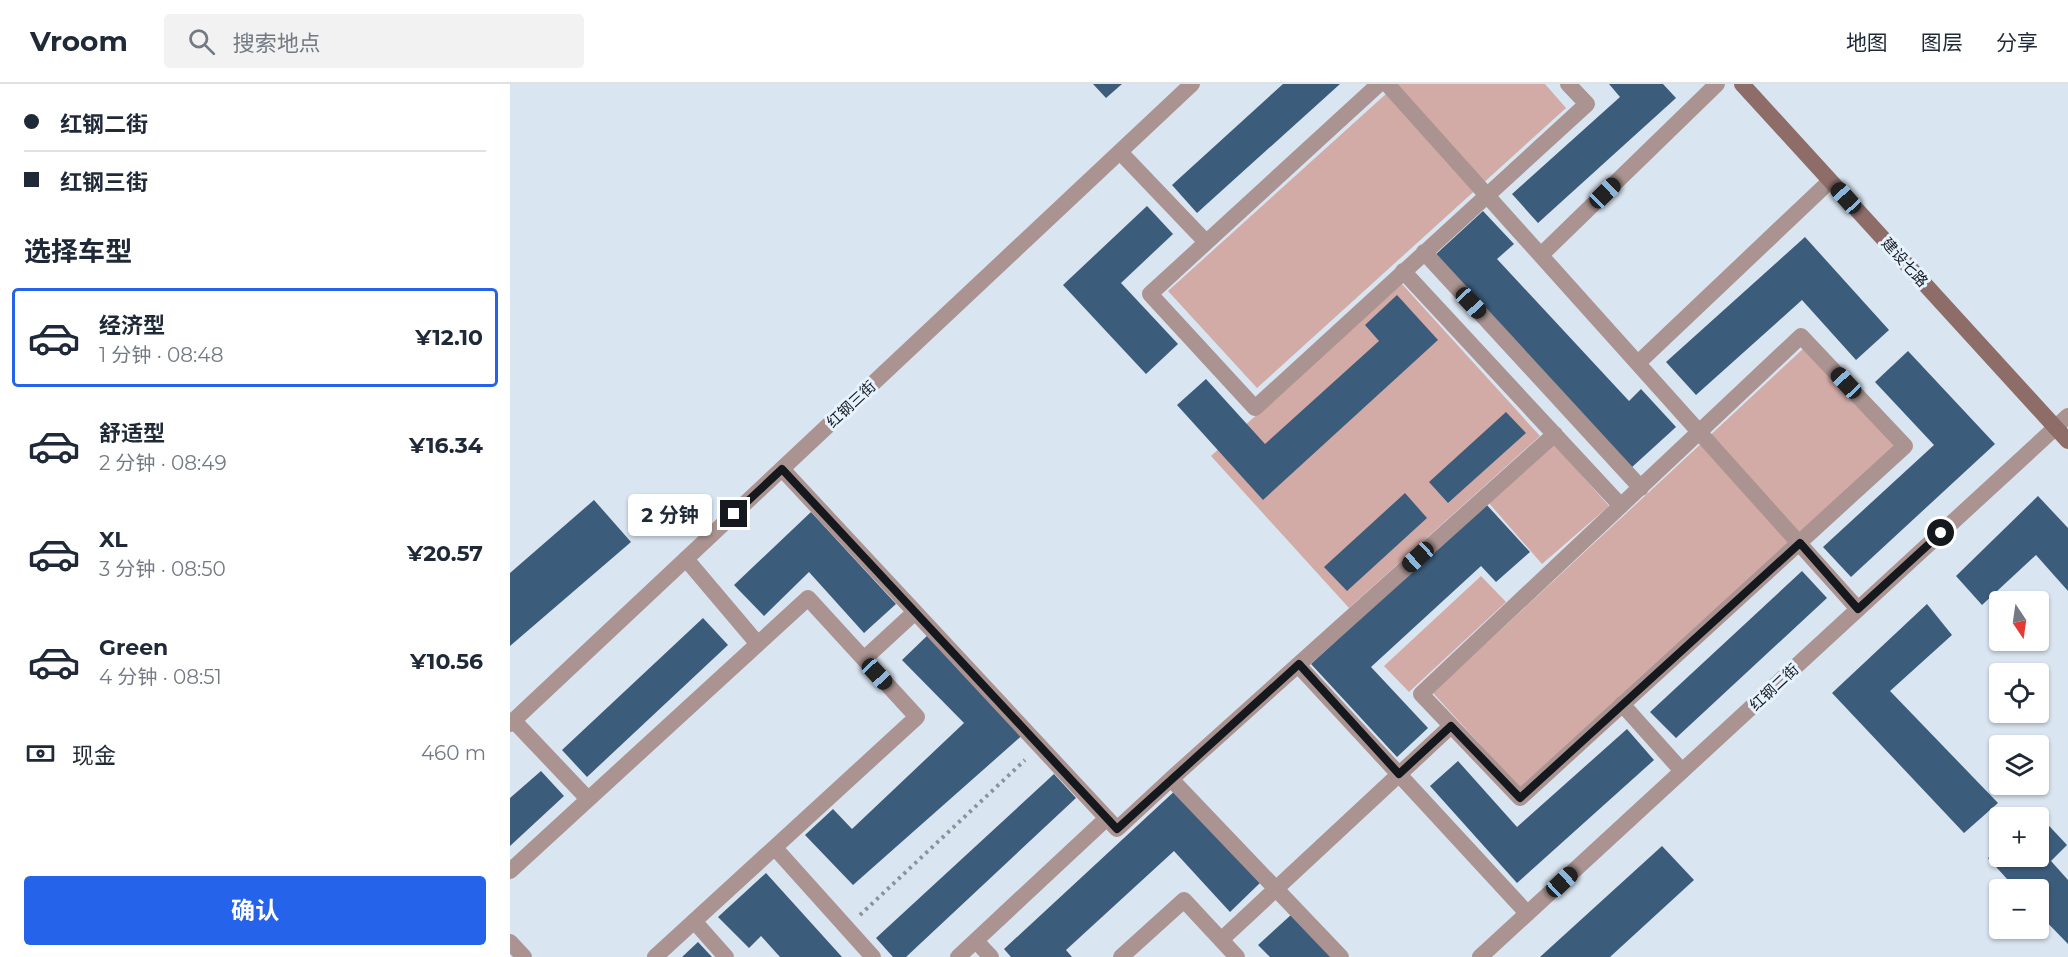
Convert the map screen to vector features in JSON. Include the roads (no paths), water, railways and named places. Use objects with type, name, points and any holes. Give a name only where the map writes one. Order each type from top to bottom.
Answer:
[{"type":"main road","name":"建设七路","points":[[1742,84],[1830,181],[2062,422],[2068,441]]},
{"type":"street","name":"红钢三街","points":[[512,723],[1192,84]]},
{"type":"street","points":[[1379,84],[1150,294],[1255,408],[1587,104],[1568,84]]},
{"type":"street","points":[[1387,84],[1858,609]]},
{"type":"street","points":[[1541,255],[1717,84]]},
{"type":"street","points":[[1120,152],[1206,242]]},
{"type":"street","points":[[1638,363],[1830,181]]},
{"type":"street","points":[[1424,252],[1641,488]]},
{"type":"street","points":[[1403,271],[1621,506]]},
{"type":"street","points":[[1801,336],[1905,446],[1520,798],[1421,694],[1641,488],[1801,336]]},
{"type":"street","name":"红钢二街","points":[[1480,957],[2062,422]]},
{"type":"street","points":[[782,469],[1117,829],[1555,434]]},
{"type":"street","points":[[686,559],[758,644]]},
{"type":"street","points":[[510,871],[808,598],[917,717],[655,957]]},
{"type":"street","points":[[864,659],[915,612]]},
{"type":"street","points":[[1299,664],[1527,913]]},
{"type":"street","points":[[1622,704],[1682,771]]},
{"type":"street","points":[[512,723],[588,799]]},
{"type":"street","points":[[1221,940],[1451,726]]},
{"type":"street","points":[[1171,779],[1341,957]]},
{"type":"street","points":[[958,957],[1107,818]]},
{"type":"street","points":[[775,848],[873,957]]},
{"type":"street","points":[[1121,957],[1184,900],[1237,957]]},
{"type":"street","points":[[694,921],[726,957]]},
{"type":"street","points":[[976,941],[992,957]]},
{"type":"street","points":[[510,942],[524,957]]}]
